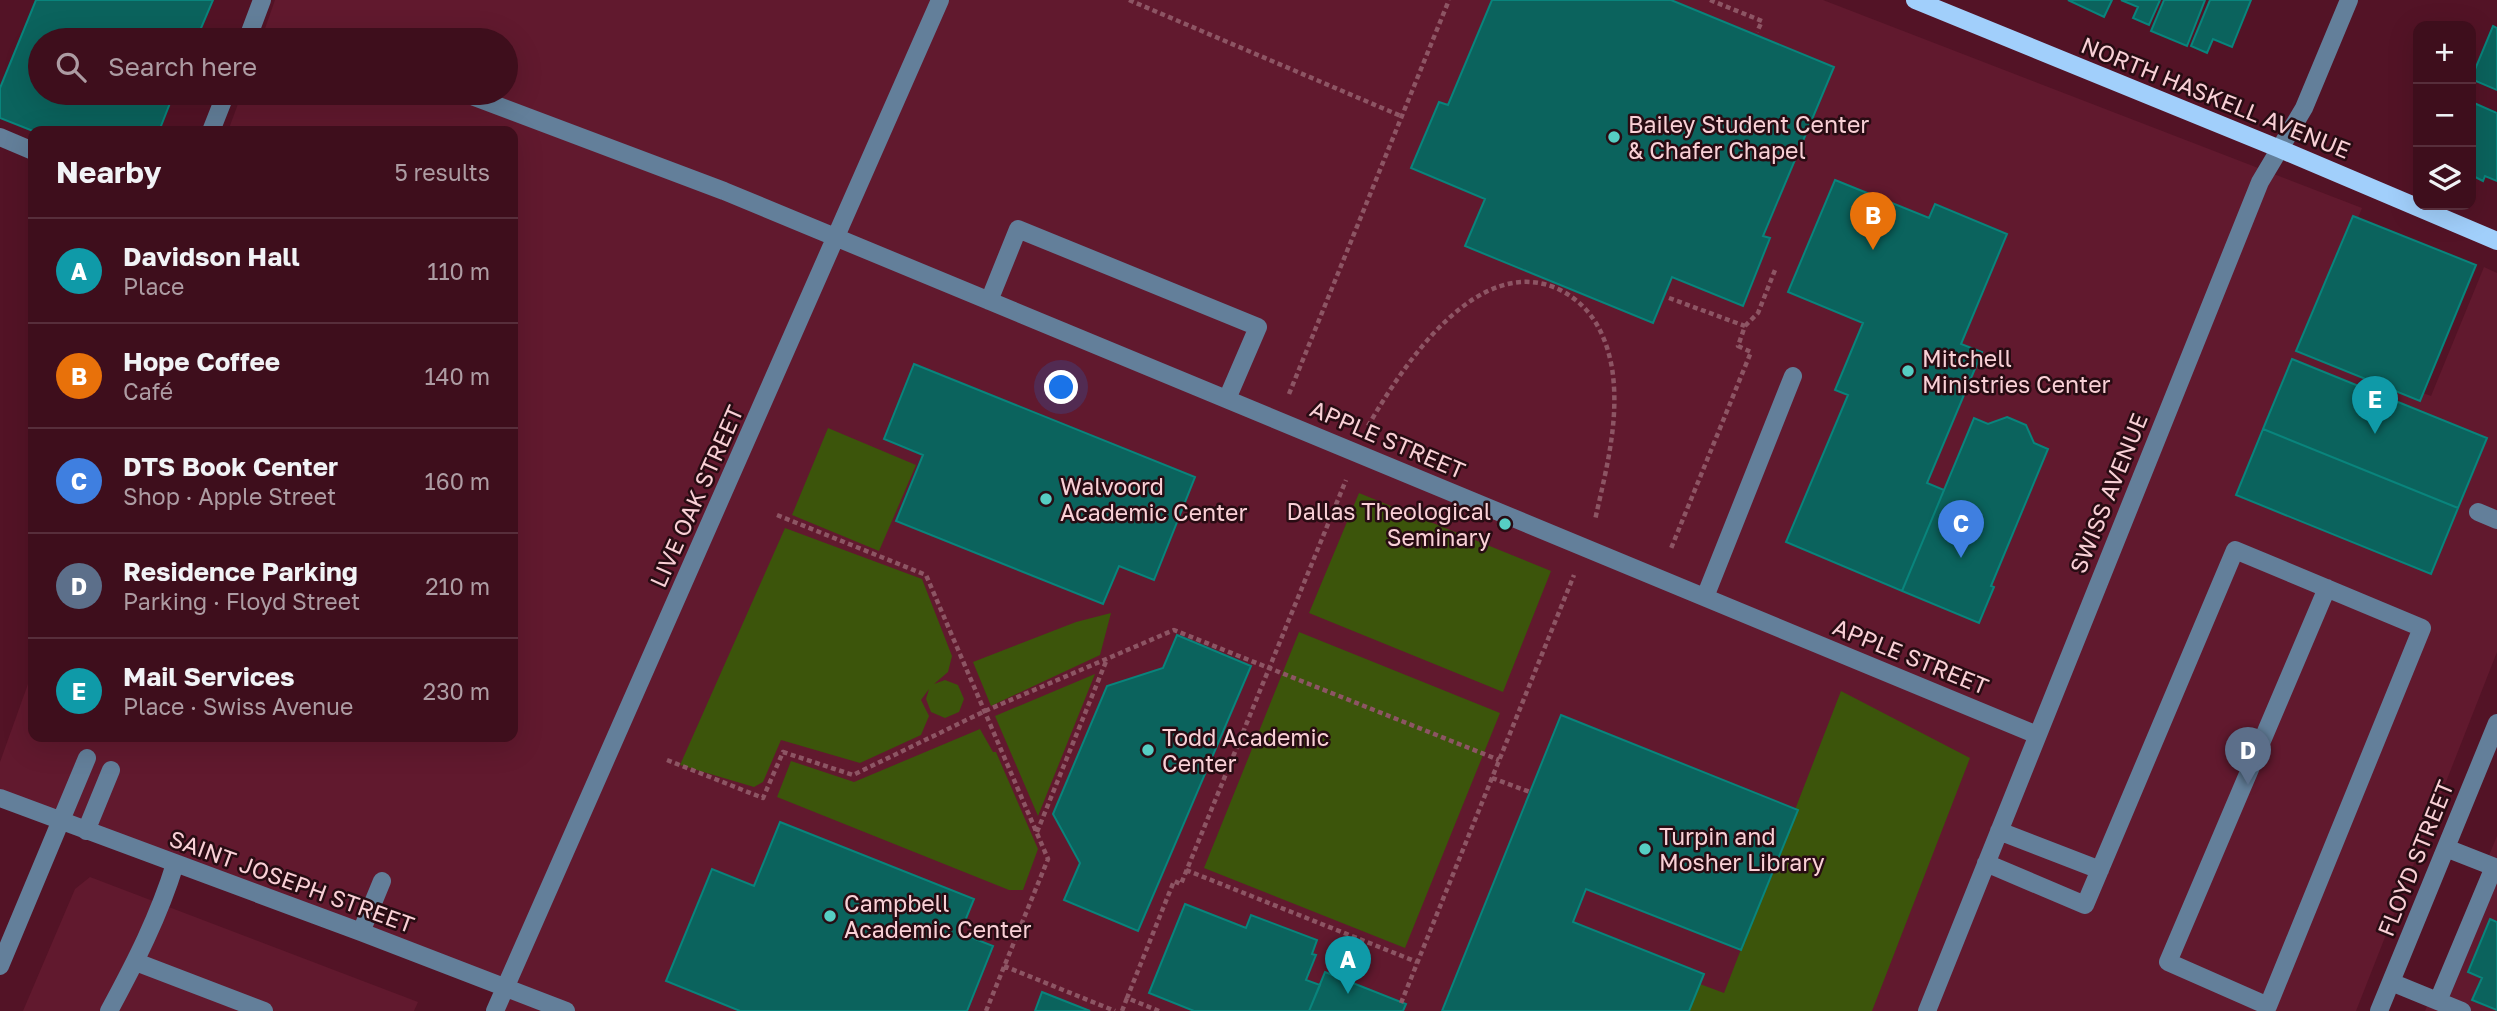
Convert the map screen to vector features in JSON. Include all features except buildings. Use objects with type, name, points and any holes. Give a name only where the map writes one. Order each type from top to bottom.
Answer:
[{"type":"main road","name":"NORTH HASKELL AVENUE","points":[[1915,0],[2497,241]]},
{"type":"street","points":[[252,28],[262,0]]},
{"type":"street","name":"LIVE OAK STREET","points":[[495,1011],[940,0]]},
{"type":"street","name":"SWISS AVENUE","points":[[1927,1011],[2260,182],[2304,108],[2349,0]]},
{"type":"street","points":[[213,126],[221,105]]},
{"type":"street","name":"APPLE STREET","points":[[496,105],[724,191],[2037,735]]},
{"type":"street","points":[[0,137],[28,149]]},
{"type":"street","points":[[989,301],[1018,229],[1246,322],[1258,327],[1227,399]]},
{"type":"street","points":[[1705,597],[1793,376]]},
{"type":"street","points":[[2478,512],[2497,520]]},
{"type":"street","points":[[1986,863],[2085,905],[2235,550],[2328,588],[2422,628],[2268,1006],[2168,962],[2328,588]]},
{"type":"street","name":"FLOYD STREET","points":[[2379,1011],[2497,723]]},
{"type":"street","points":[[0,966],[88,758]]},
{"type":"street","points":[[86,831],[111,770]]},
{"type":"street","name":"SAINT JOSEPH STREET","points":[[0,798],[566,1011]]},
{"type":"street","points":[[1999,831],[2100,870]]},
{"type":"street","points":[[2438,1001],[2496,867],[2446,848]]},
{"type":"street","points":[[110,1011],[163,902],[175,864]]},
{"type":"street","points":[[361,932],[382,881]]},
{"type":"street","points":[[136,962],[264,1011]]},
{"type":"street","points":[[2391,982],[2462,1011]]},
{"type":"path","points":[[1129,0],[1401,116]]},
{"type":"path","points":[[1289,394],[1449,0]]},
{"type":"path","points":[[1710,0],[1762,22],[1757,32]]},
{"type":"path","points":[[1670,551],[1751,352],[1738,346],[1745,326],[1758,313],[1774,270]]},
{"type":"path","points":[[1367,426],[1402,372],[1426,341],[1451,316],[1479,295],[1505,284],[1530,281],[1553,286],[1574,298],[1591,314],[1604,338],[1612,368],[1614,405],[1611,449],[1595,520]]},
{"type":"path","points":[[1669,298],[1745,326]]},
{"type":"path","points":[[1122,1011],[1174,881],[1181,884],[1268,667],[1358,454]]},
{"type":"path","points":[[777,515],[926,575],[1048,859],[986,1011]]},
{"type":"path","points":[[1401,1003],[1586,548]]},
{"type":"path","points":[[667,760],[763,798],[783,752],[853,775],[985,711],[1174,630],[1499,760]]},
{"type":"path","points":[[1036,833],[1107,659]]},
{"type":"path","points":[[1492,778],[1530,793]]},
{"type":"path","points":[[1186,870],[1417,962]]},
{"type":"path","points":[[1004,967],[1115,1011]]},
{"type":"path","points":[[1127,998],[1159,1011]]},
{"type":"shaded area","name":"Dallas Theological Seminary","points":[[275,0],[1823,0],[2362,208],[2307,348],[2431,396],[2484,267],[2497,273],[2497,652],[2356,1011],[496,1011],[505,988],[0,798],[0,762],[28,684],[28,742],[518,742],[518,126],[230,126],[238,105],[518,105],[518,28],[265,28]]},
{"type":"shaded area","points":[[2497,836],[2497,1011],[2425,1011]]},
{"type":"shaded area","points":[[90,877],[418,1002],[414,1011],[23,1011],[75,889]]},
{"type":"green space","points":[[828,428],[916,465],[879,551],[792,515]]},
{"type":"green space","points":[[1359,493],[1551,571],[1503,692],[1309,613]]},
{"type":"green space","points":[[785,528],[922,579],[952,656],[948,672],[934,684],[945,680],[958,685],[964,699],[959,712],[945,718],[931,712],[926,699],[929,689],[921,700],[929,716],[921,735],[860,763],[781,740],[763,782],[754,787],[680,765]]},
{"type":"green space","points":[[1111,613],[1100,655],[991,706],[973,662],[1076,622]]},
{"type":"green space","points":[[1299,632],[1500,713],[1405,948],[1204,868]]},
{"type":"green space","points":[[1095,674],[1038,816],[995,716]]},
{"type":"green space","points":[[1841,691],[1970,758],[1872,1011],[1689,1011],[1700,984],[1724,993]]},
{"type":"green space","points":[[980,729],[993,752],[996,752],[1038,849],[1023,890],[1009,890],[777,797],[791,761],[854,782]]},
{"type":"place","name":"Bailey Student Center & Chafer Chapel","points":[[1614,137]]},
{"type":"place","name":"Hope Coffee","points":[[1873,250]]},
{"type":"place","name":"Mitchell Ministries Center","points":[[1908,371]]},
{"type":"place","name":"Mail Services","points":[[2375,434]]},
{"type":"place","name":"Walvoord Academic Center","points":[[1046,499]]},
{"type":"place","name":"Dallas Theological Seminary","points":[[1505,524]]},
{"type":"place","name":"DTS Book Center","points":[[1961,558]]},
{"type":"place","name":"Todd Academic Center","points":[[1148,750]]},
{"type":"place","name":"Residence Parking","points":[[2248,785]]},
{"type":"place","name":"Turpin and Mosher Library","points":[[1645,849]]},
{"type":"place","name":"Campbell Academic Center","points":[[830,916]]},
{"type":"place","name":"Davidson Hall","points":[[1348,994]]}]
